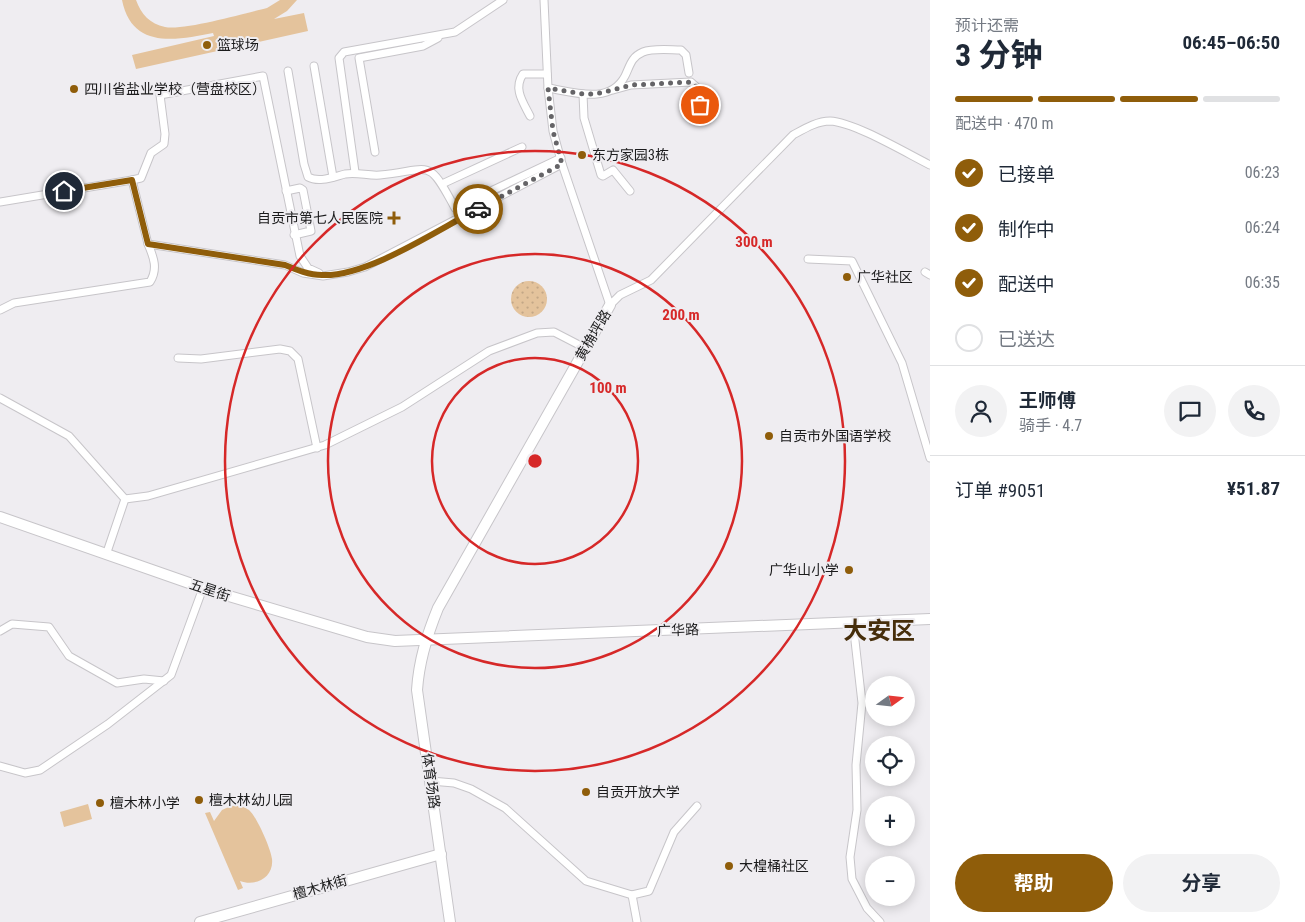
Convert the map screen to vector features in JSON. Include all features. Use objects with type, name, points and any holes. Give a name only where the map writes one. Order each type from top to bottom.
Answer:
[{"type":"main road","name":"黄桷坪路","points":[[425,640],[438,608],[610,305]]},
{"type":"main road","name":"五星街","points":[[0,517],[202,588],[367,637],[396,641],[425,640]]},
{"type":"main road","name":"广华路","points":[[425,640],[930,619]]},
{"type":"main road","name":"体育场路","points":[[425,640],[419,666],[417,690],[442,854],[450,922]]},
{"type":"main road","name":"檀木林街","points":[[200,922],[442,854]]},
{"type":"street","points":[[355,172],[338,58],[344,52],[455,32],[503,0]]},
{"type":"street","name":"黄桷坪路","points":[[544,0],[547,74],[553,131],[561,161],[610,305]]},
{"type":"street","points":[[375,152],[359,58],[423,46],[444,35]]},
{"type":"street","points":[[612,90],[625,77],[634,57],[645,51],[681,50],[686,55],[689,73]]},
{"type":"street","points":[[314,66],[333,177]]},
{"type":"street","points":[[288,71],[308,177],[314,180],[355,172],[380,175],[416,168],[434,173],[455,208],[561,161]]},
{"type":"street","points":[[530,116],[519,93],[518,81],[523,74],[547,74]]},
{"type":"street","points":[[0,202],[141,178],[151,153],[164,144],[160,95],[263,76],[294,235],[300,256],[308,268],[323,276]]},
{"type":"street","points":[[548,88],[583,94],[596,94],[632,85],[691,82],[700,90],[703,96],[700,105],[686,110]]},
{"type":"street","points":[[583,94],[584,118],[601,175],[603,176],[613,170],[630,191]]},
{"type":"street","points":[[610,305],[620,296],[650,280],[793,135],[813,125],[829,121],[845,123],[930,165]]},
{"type":"street","points":[[442,184],[522,147]]},
{"type":"street","points":[[148,244],[285,265],[303,273],[323,276],[348,272],[386,258],[561,161]]},
{"type":"street","points":[[0,310],[14,304],[150,282],[155,274],[154,260],[148,244],[132,180]]},
{"type":"street","points":[[286,191],[300,188],[303,190],[311,231],[294,235]]},
{"type":"street","points":[[808,259],[852,261],[902,363],[930,458]]},
{"type":"street","points":[[125,499],[148,496],[317,448],[402,407],[476,358],[504,344],[547,331],[562,335],[585,348]]},
{"type":"street","points":[[178,358],[200,359],[280,349],[290,350],[298,359],[317,448]]},
{"type":"street","points":[[0,398],[69,436],[125,499]]},
{"type":"street","points":[[106,554],[125,499]]},
{"type":"street","points":[[0,766],[25,772],[40,770],[108,724],[164,681],[175,669],[202,588]]},
{"type":"street","points":[[852,623],[862,703],[856,764],[857,810],[850,857],[852,879],[867,908],[880,922]]},
{"type":"street","points":[[0,631],[12,624],[49,628],[69,656],[117,683],[144,679],[164,681]]},
{"type":"street","points":[[431,781],[454,783],[472,788],[492,799],[524,824],[586,881],[632,895],[648,891],[674,832],[698,806]]},
{"type":"street","points":[[632,895],[638,922]]},
{"type":"shaded area","points":[[122,0],[136,0],[143,14],[151,21],[160,26],[174,28],[200,24],[267,8],[280,0],[297,0],[287,11],[274,19],[304,13],[308,31],[136,69],[132,55],[214,36],[213,33],[171,39],[158,38],[146,34],[135,27],[127,16]]},
{"type":"shaded area","points":[[529,281],[542,286],[547,299],[542,312],[529,317],[516,312],[511,299],[516,286]]},
{"type":"shaded area","points":[[88,804],[92,819],[64,827],[60,812]]},
{"type":"shaded area","points":[[231,806],[243,807],[249,810],[256,819],[272,859],[270,871],[263,879],[252,883],[240,881],[243,888],[238,890],[205,813],[210,812],[214,821],[222,810]]},
{"type":"way so far","points":[[478,209],[562,164],[553,131],[548,88],[583,94],[596,94],[632,85],[691,82],[700,90],[703,96],[700,105]]},
{"type":"place","name":"篮球场","points":[[207,45]]},
{"type":"place","name":"四川省盐业学校（营盘校区）","points":[[74,89]]},
{"type":"place","name":"东方家园3栋","points":[[582,155]]},
{"type":"place","name":"自贡市第七人民医院","points":[[394,218]]},
{"type":"place","name":"广华社区","points":[[847,277]]},
{"type":"place","name":"自贡市外国语学校","points":[[769,436]]},
{"type":"place","name":"广华山小学","points":[[849,570]]},
{"type":"place","name":"自贡开放大学","points":[[586,792]]},
{"type":"place","name":"檀木林幼儿园","points":[[199,800]]},
{"type":"place","name":"檀木林小学","points":[[100,803]]},
{"type":"place","name":"大楻桶社区","points":[[729,866]]},
{"type":"district","name":"大安区","points":[[879,631]]},
{"type":"route","points":[[64,191],[132,180],[148,244],[285,265],[303,273],[323,276],[348,272],[386,258],[478,209]]}]
